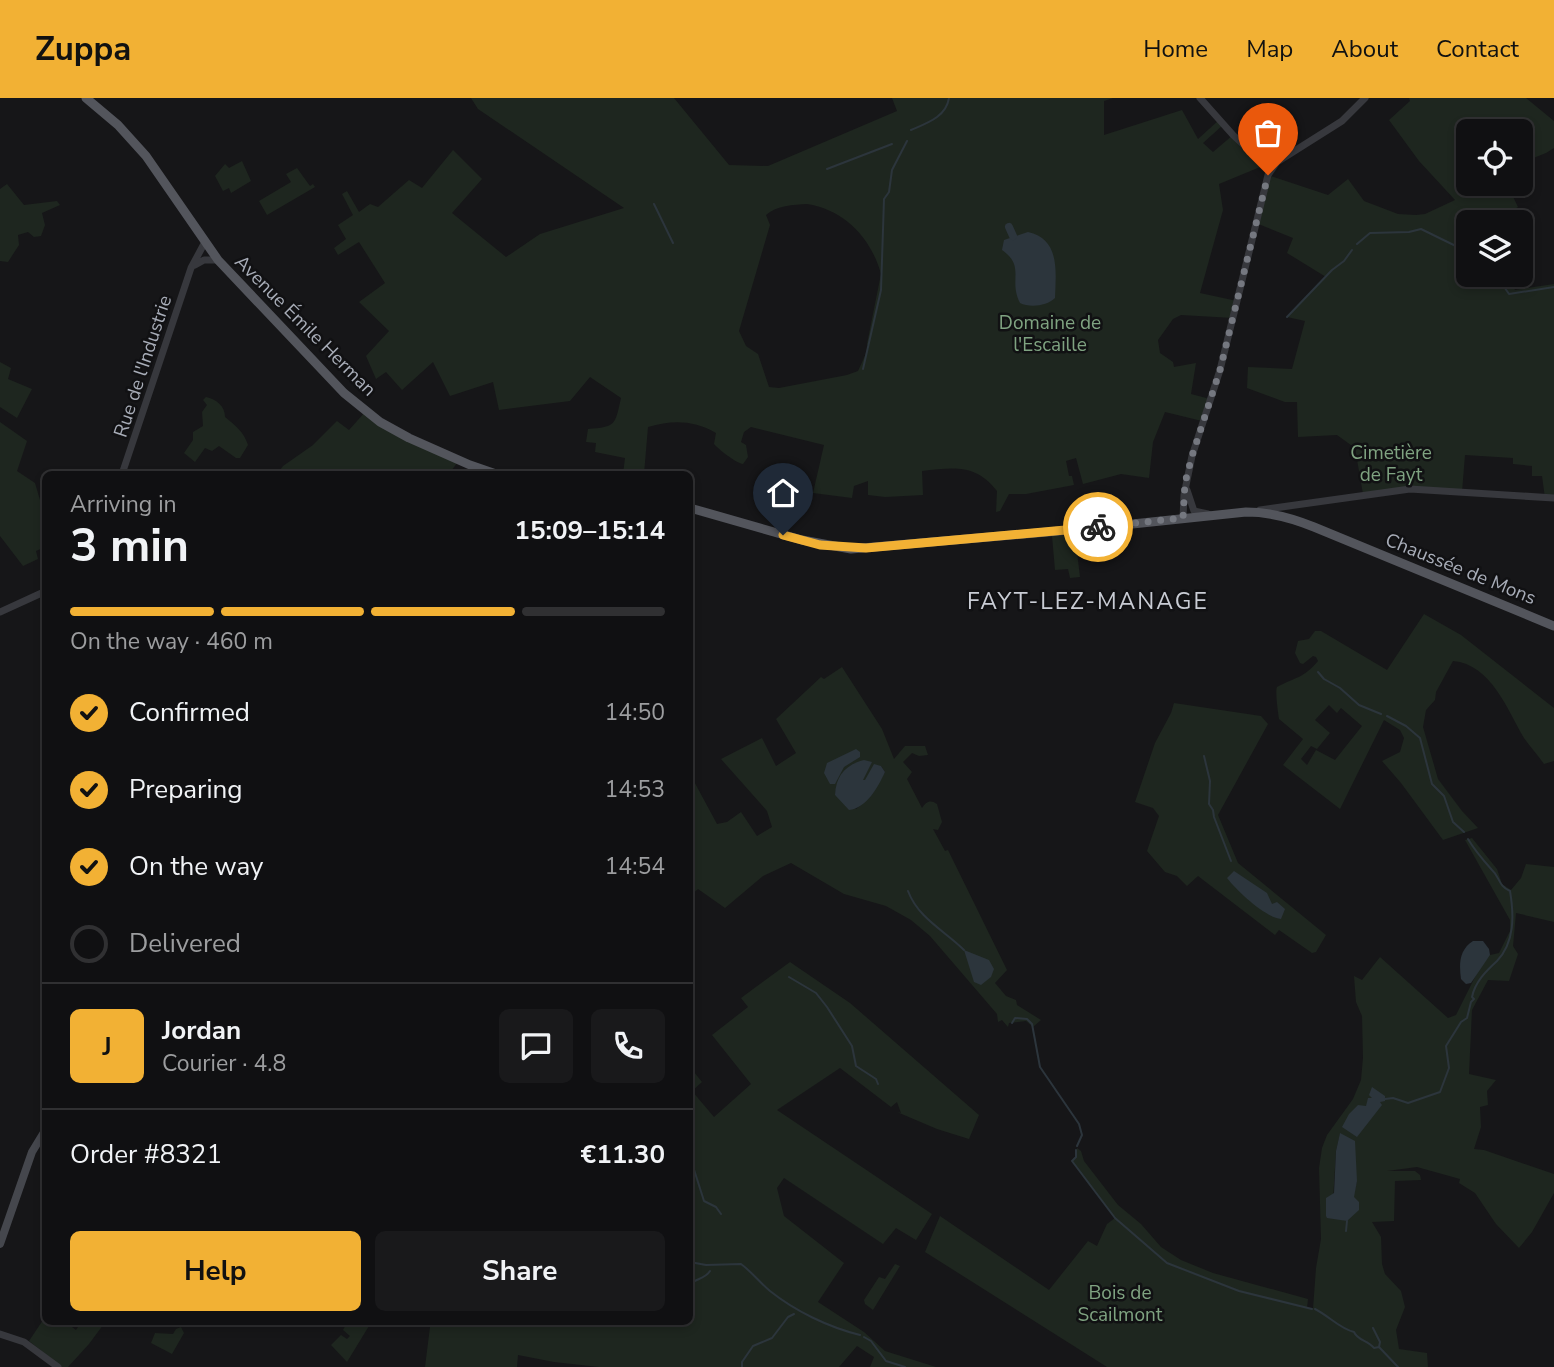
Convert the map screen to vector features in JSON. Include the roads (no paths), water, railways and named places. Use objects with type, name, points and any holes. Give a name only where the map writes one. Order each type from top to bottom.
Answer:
[{"type":"main road","name":"Avenue Émile Herman","points":[[86,98],[118,125],[146,156],[218,260],[264,312],[348,397],[385,425],[484,471]]},
{"type":"main road","points":[[429,447],[472,471]]},
{"type":"main road","points":[[693,509],[802,540],[851,549],[1245,512],[1275,513],[1300,521]]},
{"type":"main road","name":"Chaussée de Mons","points":[[1300,521],[1554,626]]},
{"type":"main road","points":[[0,1244],[32,1152],[42,1136]]},
{"type":"street","points":[[1200,98],[1233,135],[1271,170]]},
{"type":"street","points":[[1183,518],[1185,483],[1199,428],[1220,370],[1271,170],[1277,162],[1342,121],[1365,98]]},
{"type":"street","name":"Rue de l'Industrie","points":[[123,471],[193,267],[207,245]]},
{"type":"street","points":[[193,267],[204,260],[218,260]]},
{"type":"street","points":[[1185,483],[1194,511],[1212,515]]},
{"type":"street","points":[[1275,513],[1290,507],[1380,491],[1410,489],[1554,498]]},
{"type":"street","points":[[1290,507],[1289,515],[1300,521]]},
{"type":"street","points":[[0,612],[42,594]]},
{"type":"street","points":[[0,1334],[24,1342],[58,1367]]},
{"type":"waterway","points":[[911,130],[940,115],[949,98]]},
{"type":"waterway","points":[[863,369],[881,290],[884,199],[889,192],[892,170],[907,141]]},
{"type":"waterway","points":[[827,169],[892,144]]},
{"type":"waterway","points":[[654,204],[673,243]]},
{"type":"waterway","points":[[1009,227],[1013,236]]},
{"type":"waterway","points":[[1357,244],[1370,233],[1421,229],[1456,246]]},
{"type":"waterway","points":[[1287,317],[1352,250]]},
{"type":"waterway","points":[[1504,287],[1509,294],[1554,287]]},
{"type":"waterway","points":[[1318,672],[1359,705],[1381,714]]},
{"type":"waterway","points":[[1387,716],[1406,726],[1420,738],[1432,784],[1444,796],[1453,822],[1464,832]]},
{"type":"waterway","points":[[1204,756],[1210,781],[1209,804],[1231,861]]},
{"type":"waterway","points":[[1385,1099],[1393,1098],[1408,1103],[1440,1092],[1449,1068],[1446,1046],[1461,1022],[1467,1018],[1478,982],[1503,954],[1510,937],[1510,891],[1501,884],[1468,839]]},
{"type":"waterway","points":[[908,891],[912,901],[925,917],[964,950]]},
{"type":"waterway","points":[[789,977],[816,993],[852,1046],[856,1066],[876,1079],[878,1084]]},
{"type":"waterway","points":[[1012,1023],[1015,1018],[1027,1019],[1032,1024],[1040,1067],[1079,1124],[1082,1135],[1077,1146]]},
{"type":"waterway","points":[[1076,1150],[1076,1157],[1072,1161],[1115,1218],[1167,1263],[1239,1291],[1312,1309]]},
{"type":"waterway","points":[[693,1166],[704,1201],[716,1207],[721,1214]]},
{"type":"waterway","points":[[1346,1231],[1347,1221]]},
{"type":"waterway","points":[[693,1263],[741,1264],[770,1291],[801,1312],[860,1335]]},
{"type":"waterway","points":[[693,1282],[710,1271]]},
{"type":"waterway","points":[[1315,1309],[1354,1332],[1374,1348],[1379,1347]]},
{"type":"waterway","points":[[742,1367],[742,1362],[753,1346],[772,1338],[788,1317],[794,1314]]},
{"type":"waterway","points":[[1373,1328],[1380,1342],[1379,1347],[1398,1367]]},
{"type":"waterway","points":[[864,1337],[871,1341],[886,1361],[905,1367]]},
{"type":"district","name":"FAYT-LEZ-MANAGE","points":[[1088,601]]},
{"type":"park label","name":"Domaine de l'Escaille","points":[[1050,333]]},
{"type":"park label","name":"Cimetière de Fayt","points":[[1391,463]]},
{"type":"park label","name":"Bois de Scailmont","points":[[1120,1303]]}]
